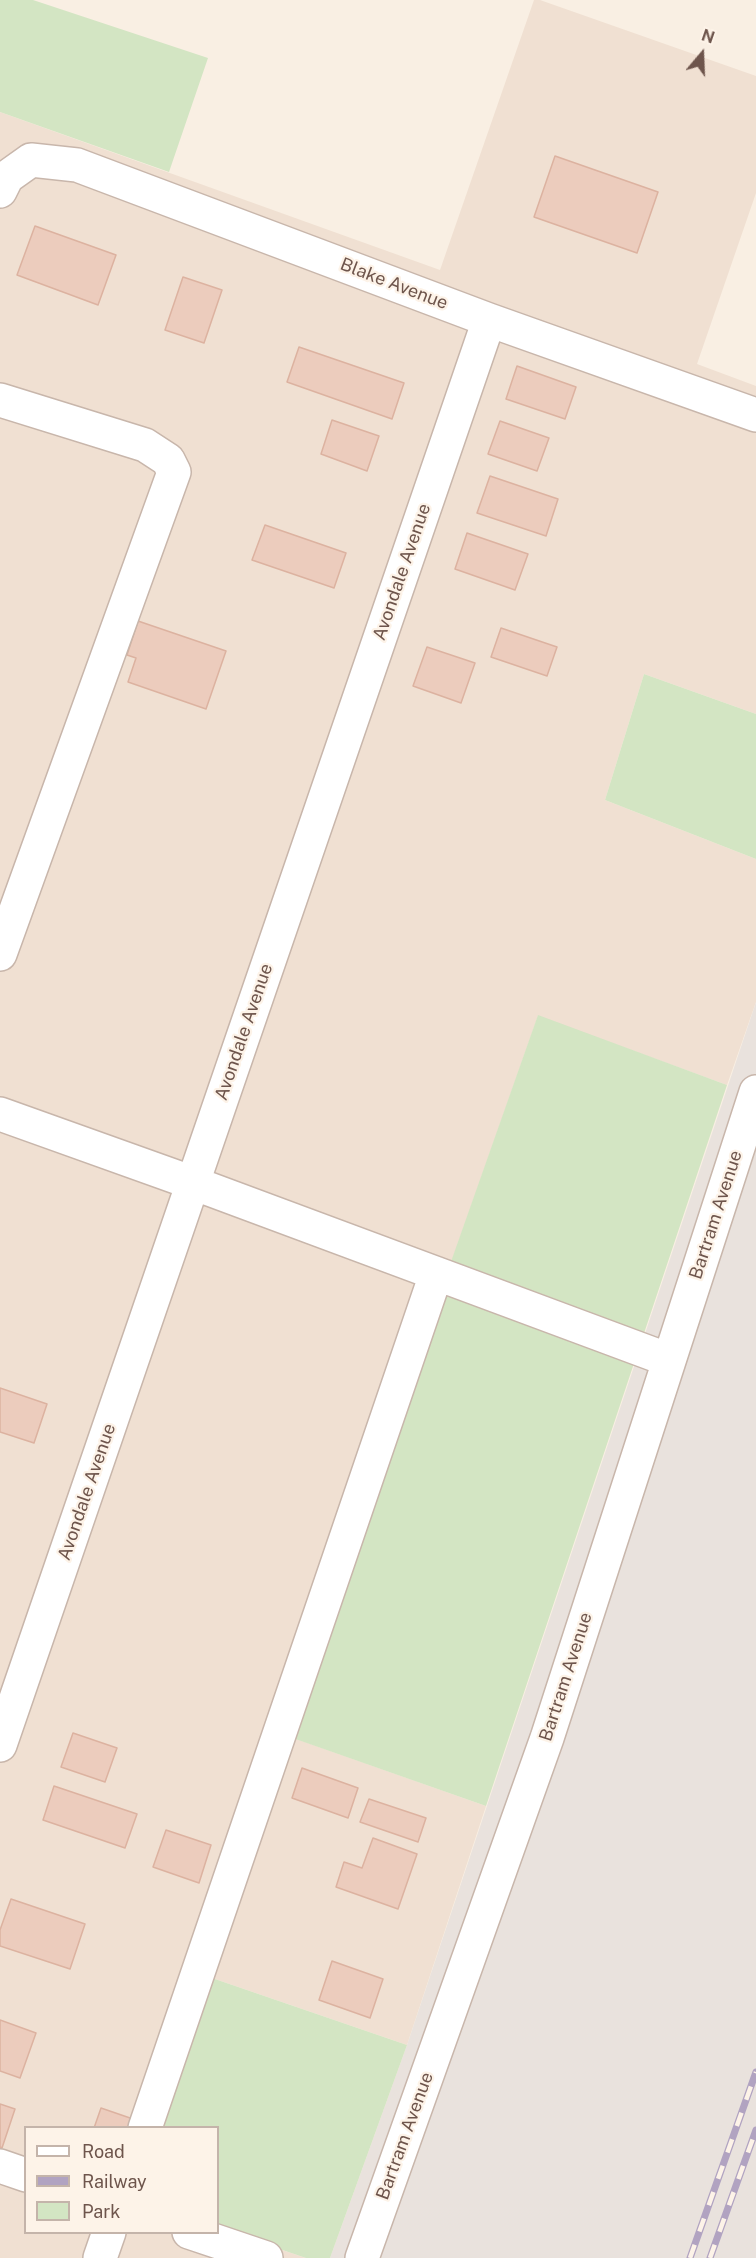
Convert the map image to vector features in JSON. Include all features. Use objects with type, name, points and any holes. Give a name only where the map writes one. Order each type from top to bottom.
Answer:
[{"type":"street","name":"Blake Avenue","points":[[0,191],[7,177],[31,160],[54,160],[77,165],[489,320],[756,415]]},
{"type":"street","name":"Avondale Avenue","points":[[0,1744],[489,320]]},
{"type":"street","points":[[0,400],[145,445],[168,460],[174,472],[0,954]]},
{"type":"street","name":"Bartram Avenue","points":[[362,2258],[547,1738],[756,1092]]},
{"type":"street","points":[[0,1114],[193,1183],[669,1360]]},
{"type":"street","points":[[145,2126],[436,1274]]},
{"type":"street","points":[[0,2166],[24,2174]]},
{"type":"street","points":[[100,2258],[108,2234]]},
{"type":"street","points":[[195,2234],[266,2258]]},
{"type":"shaded area","points":[[534,0],[540,0],[756,76],[756,193],[697,364],[756,386],[756,714],[644,674],[605,800],[756,859],[756,1002],[727,1085],[538,1016],[285,1735],[486,1806],[407,2045],[209,1977],[160,2126],[24,2126],[24,2234],[219,2234],[219,2228],[306,2258],[0,2258],[0,112],[440,270]]},
{"type":"shaded area","points":[[756,1002],[756,2258],[330,2258],[407,2045]]},
{"type":"green space","points":[[0,0],[33,0],[208,58],[169,172],[0,112]]},
{"type":"green space","points":[[644,674],[756,714],[756,859],[605,800]]},
{"type":"green space","points":[[538,1015],[727,1085],[486,1806],[284,1735]]},
{"type":"green space","points":[[209,1977],[407,2045],[330,2258],[306,2258],[219,2228],[219,2126],[161,2126]]},
{"type":"building","points":[[555,156],[658,192],[637,253],[534,217]]},
{"type":"building","points":[[35,226],[116,255],[98,305],[17,275]]},
{"type":"building","points":[[183,277],[222,290],[204,343],[165,330]]},
{"type":"building","points":[[299,347],[404,383],[392,419],[287,382]]},
{"type":"building","points":[[517,366],[576,387],[565,419],[506,399]]},
{"type":"building","points":[[332,420],[379,436],[367,471],[321,454]]},
{"type":"building","points":[[500,421],[549,438],[537,471],[488,454]]},
{"type":"building","points":[[490,476],[558,499],[546,536],[477,513]]},
{"type":"building","points":[[265,525],[346,553],[334,588],[252,560]]},
{"type":"building","points":[[467,533],[528,554],[515,590],[455,569]]},
{"type":"building","points":[[138,621],[226,651],[206,709],[128,682],[136,658],[127,655]]},
{"type":"building","points":[[501,628],[557,647],[547,676],[491,657]]},
{"type":"building","points":[[427,647],[475,663],[461,703],[413,686]]},
{"type":"building","points":[[0,1388],[47,1404],[34,1443],[0,1432]]},
{"type":"building","points":[[73,1733],[117,1748],[105,1782],[61,1767]]},
{"type":"building","points":[[302,1768],[358,1788],[348,1818],[292,1798]]},
{"type":"building","points":[[54,1786],[137,1814],[125,1848],[43,1820]]},
{"type":"building","points":[[369,1799],[426,1818],[418,1842],[360,1822]]},
{"type":"building","points":[[166,1830],[211,1845],[199,1883],[153,1867]]},
{"type":"building","points":[[373,1838],[417,1854],[398,1909],[336,1887],[344,1862],[362,1868]]},
{"type":"building","points":[[11,1899],[85,1924],[70,1969],[0,1946],[0,1930]]},
{"type":"building","points":[[332,1961],[383,1979],[370,2018],[319,2000]]},
{"type":"building","points":[[0,2020],[36,2033],[20,2078],[0,2071]]},
{"type":"building","points":[[0,2104],[15,2109],[2,2148],[0,2147]]},
{"type":"building","points":[[101,2108],[133,2119],[131,2126],[95,2126]]},
{"type":"railway","points":[[690,2258],[756,2072]]},
{"type":"railway","points":[[710,2258],[756,2130]]}]
